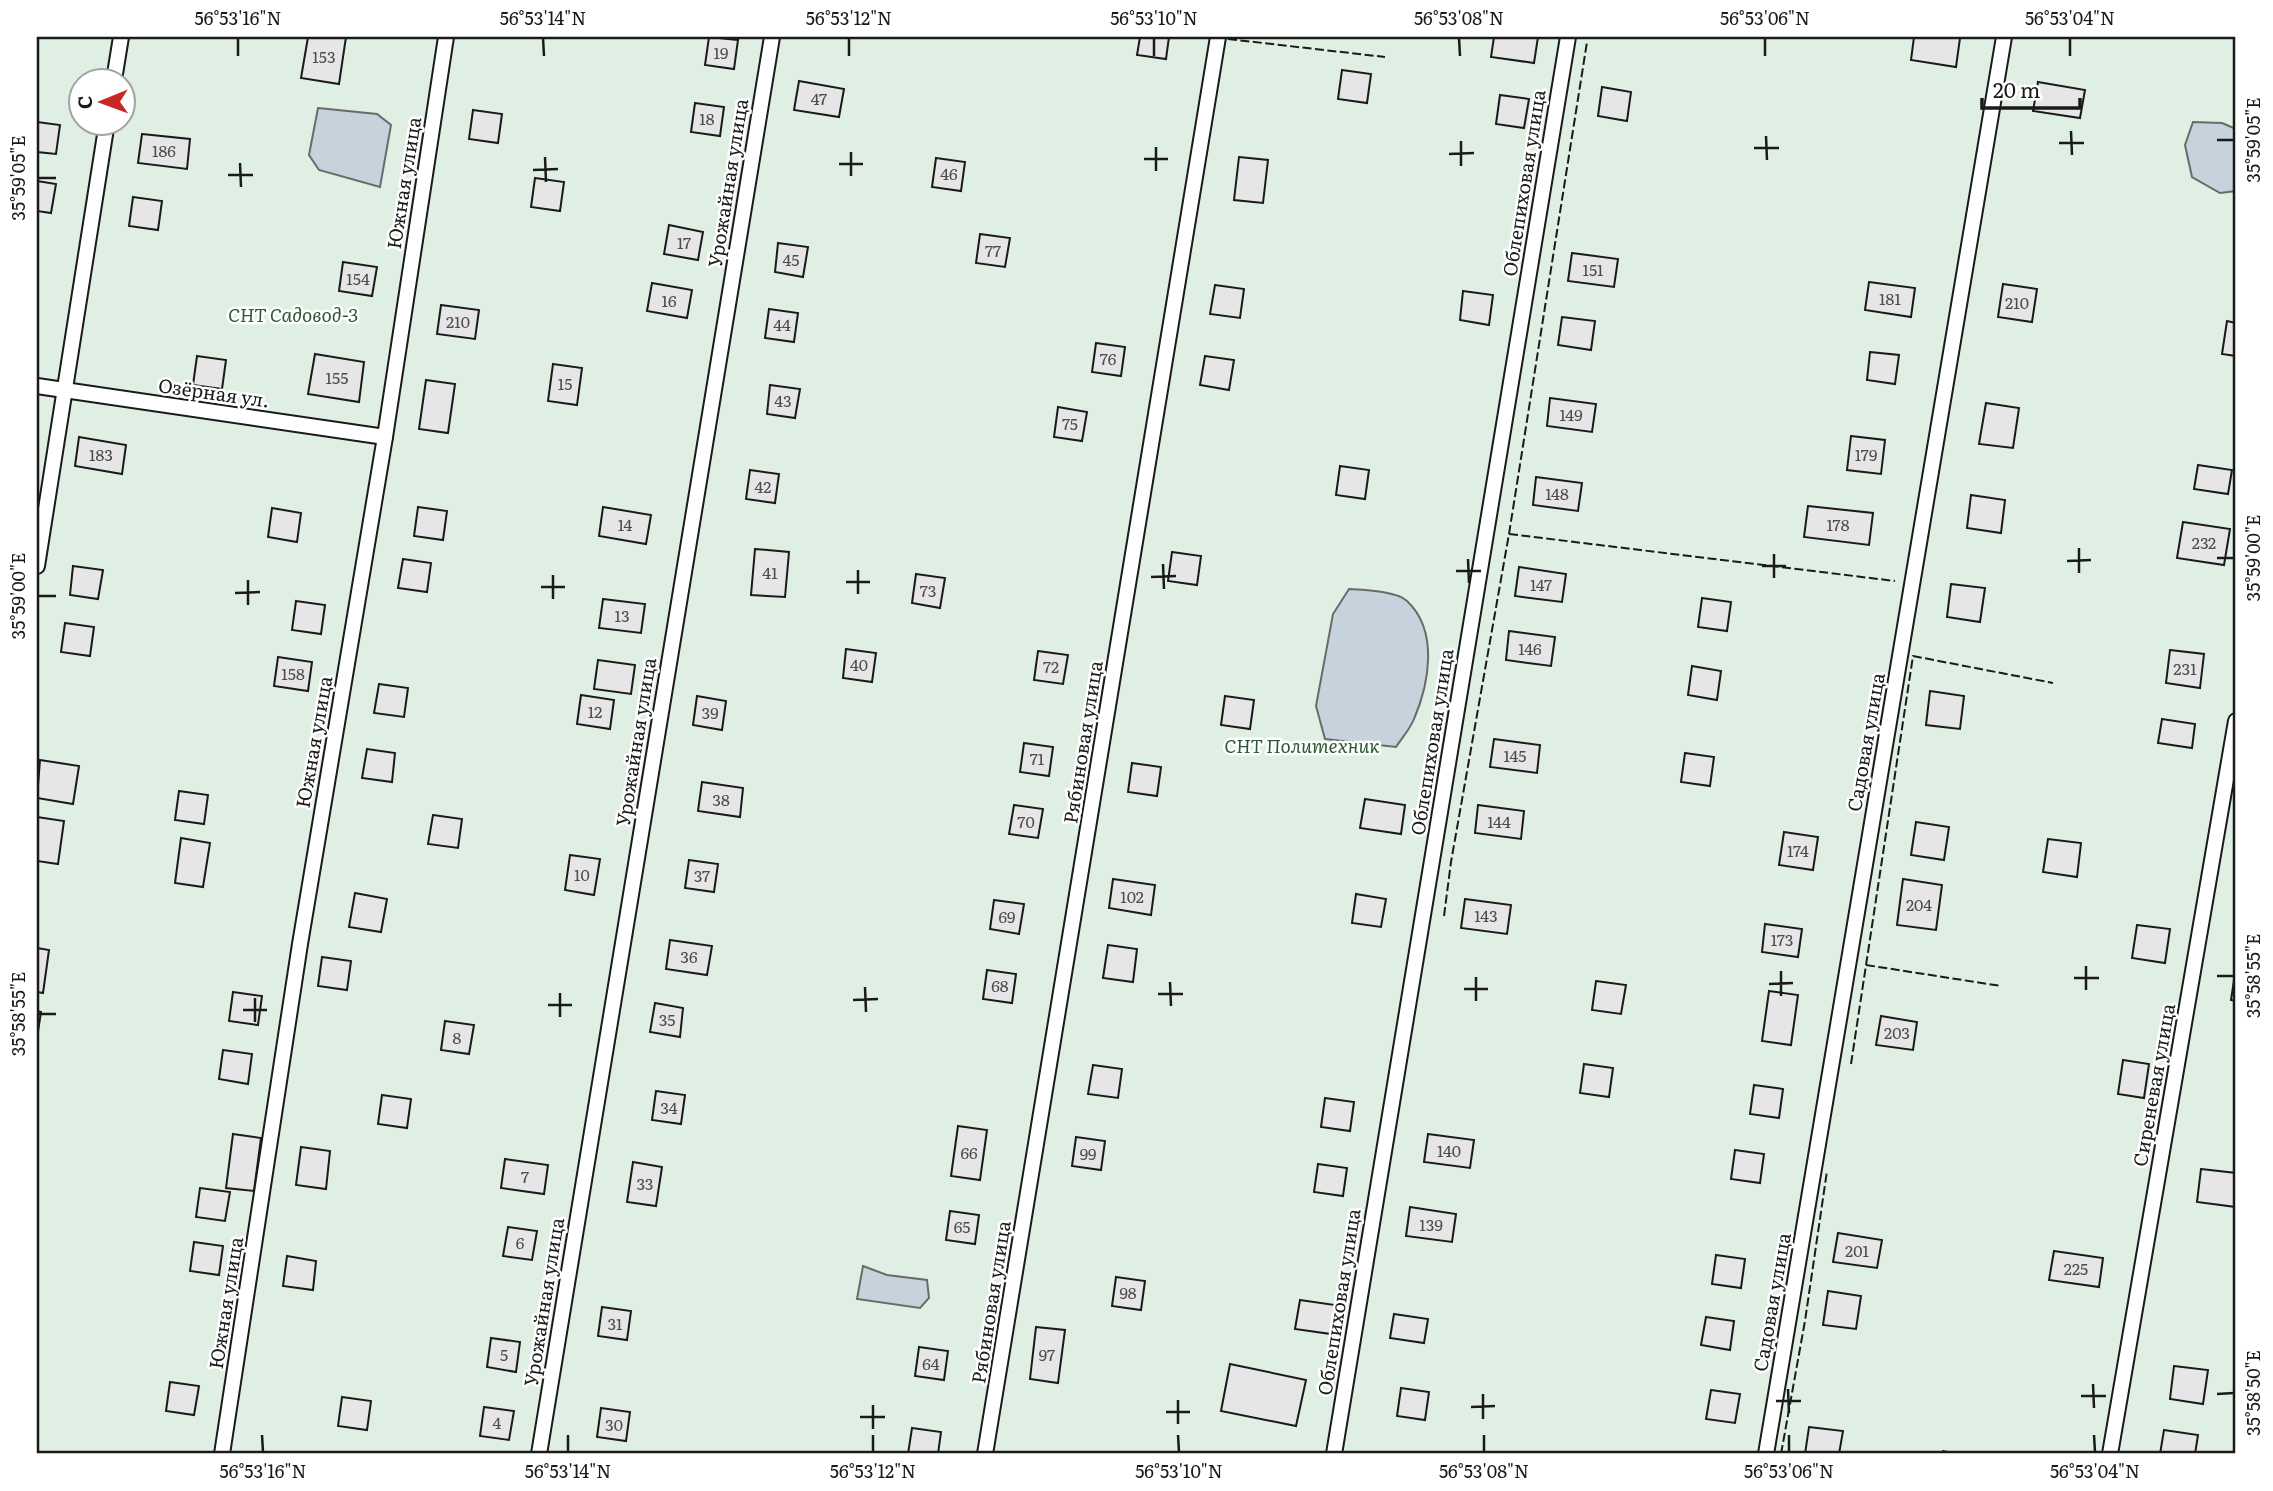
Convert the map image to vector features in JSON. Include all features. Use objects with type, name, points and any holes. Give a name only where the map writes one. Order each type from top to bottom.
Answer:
[{"type":"lane","points":[[116,66],[121,37]]},
{"type":"lane","name":"Южная улица","points":[[222,1454],[300,944],[385,437],[446,37]]},
{"type":"lane","name":"Урожайная улица","points":[[539,1454],[772,37]]},
{"type":"lane","name":"Рябиновая улица","points":[[985,1454],[1218,37]]},
{"type":"lane","name":"Облепиховая улица","points":[[1334,1454],[1568,37]]},
{"type":"lane","name":"Садовая улица","points":[[1766,1454],[2004,37]]},
{"type":"lane","points":[[37,566],[105,136]]},
{"type":"lane","name":"Озёрная ул.","points":[[37,386],[385,437]]},
{"type":"lane","name":"Сиреневая улица","points":[[2110,1454],[2236,721]]},
{"type":"green space","name":"СНТ Политехник","points":[[37,37],[2236,37],[2236,1454],[37,1454]]},
{"type":"shaded area","points":[[318,108],[377,114],[391,125],[380,187],[319,170],[309,155]]},
{"type":"shaded area","points":[[2193,122],[2222,123],[2236,129],[2236,191],[2220,193],[2192,177],[2185,145]]},
{"type":"shaded area","points":[[1349,589],[1380,592],[1402,598],[1417,613],[1424,627],[1428,658],[1424,690],[1412,723],[1396,747],[1325,739],[1316,706],[1333,614]]},
{"type":"shaded area","points":[[863,1266],[887,1275],[927,1280],[929,1298],[920,1308],[857,1299]]},
{"type":"building","points":[[308,37],[346,37],[339,84],[301,78]]},
{"type":"building","points":[[709,37],[738,40],[734,69],[705,65]]},
{"type":"building","points":[[1140,37],[1169,37],[1166,59],[1137,55]]},
{"type":"building","points":[[1494,37],[1538,37],[1534,63],[1491,57]]},
{"type":"building","points":[[1914,37],[1960,38],[1956,67],[1911,60]]},
{"type":"building","points":[[1342,70],[1371,74],[1367,103],[1338,99]]},
{"type":"building","points":[[799,81],[844,89],[839,117],[794,110]]},
{"type":"building","points":[[2038,82],[2085,90],[2080,118],[2033,111]]},
{"type":"building","points":[[1602,87],[1631,92],[1627,121],[1598,116]]},
{"type":"building","points":[[1500,95],[1529,99],[1524,128],[1496,124]]},
{"type":"building","points":[[695,103],[724,107],[720,136],[691,132]]},
{"type":"building","points":[[473,110],[502,114],[498,143],[469,139]]},
{"type":"building","points":[[37,122],[60,125],[56,154],[37,152]]},
{"type":"building","points":[[142,134],[190,139],[187,169],[138,163]]},
{"type":"building","points":[[1239,157],[1268,160],[1263,203],[1234,200]]},
{"type":"building","points":[[936,158],[965,162],[961,191],[932,187]]},
{"type":"building","points":[[535,178],[564,182],[560,211],[531,207]]},
{"type":"building","points":[[37,181],[56,184],[51,213],[37,211]]},
{"type":"building","points":[[133,197],[162,201],[158,230],[129,226]]},
{"type":"building","points":[[669,225],[703,232],[698,260],[664,254]]},
{"type":"building","points":[[980,234],[1010,238],[1005,267],[976,263]]},
{"type":"building","points":[[778,243],[808,247],[803,277],[775,272]]},
{"type":"building","points":[[1572,253],[1618,259],[1614,287],[1568,281]]},
{"type":"building","points":[[343,262],[377,267],[372,296],[339,291]]},
{"type":"building","points":[[1869,282],[1915,288],[1911,317],[1865,310]]},
{"type":"building","points":[[652,283],[692,290],[687,318],[647,311]]},
{"type":"building","points":[[2003,284],[2037,289],[2032,322],[1998,317]]},
{"type":"building","points":[[1215,285],[1244,289],[1240,318],[1210,314]]},
{"type":"building","points":[[1463,291],[1493,295],[1489,325],[1460,320]]},
{"type":"building","points":[[441,305],[479,310],[475,339],[437,334]]},
{"type":"building","points":[[769,309],[798,313],[794,342],[765,338]]},
{"type":"building","points":[[1562,317],[1595,321],[1591,350],[1558,345]]},
{"type":"building","points":[[2227,321],[2236,323],[2236,356],[2222,354]]},
{"type":"building","points":[[1096,343],[1125,347],[1121,376],[1092,372]]},
{"type":"building","points":[[1870,352],[1899,355],[1895,384],[1867,380]]},
{"type":"building","points":[[315,354],[364,362],[359,402],[308,394]]},
{"type":"building","points":[[197,356],[226,360],[222,389],[193,385]]},
{"type":"building","points":[[1205,356],[1234,360],[1229,390],[1200,385]]},
{"type":"building","points":[[553,364],[582,368],[577,405],[548,401]]},
{"type":"building","points":[[426,380],[455,384],[448,433],[419,429]]},
{"type":"building","points":[[770,385],[800,389],[795,418],[767,414]]},
{"type":"building","points":[[1550,398],[1596,404],[1592,432],[1547,426]]},
{"type":"building","points":[[1986,403],[2019,408],[2013,448],[1979,444]]},
{"type":"building","points":[[1058,407],[1087,412],[1082,441],[1054,437]]},
{"type":"building","points":[[1851,436],[1885,440],[1881,474],[1847,470]]},
{"type":"building","points":[[79,437],[126,445],[122,474],[75,466]]},
{"type":"building","points":[[2198,465],[2232,470],[2228,494],[2194,489]]},
{"type":"building","points":[[1340,466],[1369,470],[1365,499],[1336,495]]},
{"type":"building","points":[[750,470],[779,474],[775,503],[746,499]]},
{"type":"building","points":[[1536,477],[1582,483],[1578,511],[1533,505]]},
{"type":"building","points":[[1971,495],[2005,500],[2001,533],[1967,528]]},
{"type":"building","points":[[1808,506],[1873,513],[1869,545],[1804,537]]},
{"type":"building","points":[[418,507],[447,511],[443,540],[414,536]]},
{"type":"building","points":[[603,507],[651,515],[646,544],[599,536]]},
{"type":"building","points":[[272,508],[301,513],[297,542],[268,537]]},
{"type":"building","points":[[2183,522],[2230,529],[2224,565],[2177,558]]},
{"type":"building","points":[[755,549],[789,552],[785,597],[751,595]]},
{"type":"building","points":[[1172,552],[1201,556],[1197,585],[1168,581]]},
{"type":"building","points":[[403,559],[431,563],[427,592],[398,588]]},
{"type":"building","points":[[73,566],[103,570],[98,599],[70,595]]},
{"type":"building","points":[[1519,567],[1566,574],[1562,602],[1515,596]]},
{"type":"building","points":[[916,574],[945,578],[940,608],[912,603]]},
{"type":"building","points":[[1951,584],[1985,588],[1980,622],[1947,617]]},
{"type":"building","points":[[1702,598],[1731,602],[1727,631],[1698,627]]},
{"type":"building","points":[[603,599],[645,604],[641,633],[599,628]]},
{"type":"building","points":[[296,601],[325,605],[321,634],[292,630]]},
{"type":"building","points":[[65,623],[94,627],[90,656],[61,652]]},
{"type":"building","points":[[1509,631],[1555,637],[1551,666],[1506,660]]},
{"type":"building","points":[[846,649],[876,653],[872,682],[843,678]]},
{"type":"building","points":[[2170,650],[2204,654],[2200,688],[2166,683]]},
{"type":"building","points":[[1038,651],[1068,655],[1063,684],[1034,680]]},
{"type":"building","points":[[278,657],[312,662],[308,691],[274,686]]},
{"type":"building","points":[[598,660],[635,665],[631,694],[594,689]]},
{"type":"building","points":[[1692,666],[1721,671],[1717,700],[1688,695]]},
{"type":"building","points":[[379,684],[408,688],[404,717],[374,713]]},
{"type":"building","points":[[1930,691],[1964,696],[1960,729],[1926,725]]},
{"type":"building","points":[[581,695],[614,700],[610,729],[577,724]]},
{"type":"building","points":[[697,696],[726,701],[722,730],[693,725]]},
{"type":"building","points":[[1225,696],[1254,700],[1250,729],[1221,725]]},
{"type":"building","points":[[2162,719],[2195,724],[2192,748],[2158,743]]},
{"type":"building","points":[[1494,739],[1540,745],[1537,773],[1490,767]]},
{"type":"building","points":[[1024,743],[1053,747],[1049,776],[1020,772]]},
{"type":"building","points":[[367,749],[395,753],[392,782],[362,778]]},
{"type":"building","points":[[1685,753],[1714,757],[1710,786],[1681,782]]},
{"type":"building","points":[[40,760],[79,766],[73,804],[37,798]]},
{"type":"building","points":[[1132,763],[1161,767],[1157,796],[1128,792]]},
{"type":"building","points":[[702,782],[743,788],[740,817],[698,811]]},
{"type":"building","points":[[179,791],[208,795],[204,824],[175,820]]},
{"type":"building","points":[[1365,799],[1405,805],[1401,834],[1360,828]]},
{"type":"building","points":[[1014,805],[1043,809],[1038,838],[1009,834]]},
{"type":"building","points":[[1478,805],[1524,811],[1521,839],[1475,833]]},
{"type":"building","points":[[433,815],[462,819],[458,848],[428,844]]},
{"type":"building","points":[[37,817],[64,821],[58,864],[37,861]]},
{"type":"building","points":[[1916,822],[1949,827],[1944,860],[1911,855]]},
{"type":"building","points":[[1784,832],[1818,837],[1813,870],[1779,865]]},
{"type":"building","points":[[181,838],[210,843],[203,887],[175,883]]},
{"type":"building","points":[[2048,839],[2081,843],[2077,877],[2043,872]]},
{"type":"building","points":[[570,855],[600,859],[594,895],[565,890]]},
{"type":"building","points":[[689,860],[718,864],[714,892],[685,888]]},
{"type":"building","points":[[1113,879],[1155,885],[1151,915],[1109,908]]},
{"type":"building","points":[[1903,879],[1942,885],[1936,930],[1897,925]]},
{"type":"building","points":[[355,893],[387,899],[381,932],[349,927]]},
{"type":"building","points":[[1356,894],[1386,899],[1381,927],[1352,923]]},
{"type":"building","points":[[1465,899],[1511,905],[1507,934],[1461,928]]},
{"type":"building","points":[[994,900],[1024,904],[1019,934],[990,929]]},
{"type":"building","points":[[1765,924],[1802,929],[1798,957],[1762,952]]},
{"type":"building","points":[[2137,925],[2170,929],[2165,963],[2132,958]]},
{"type":"building","points":[[670,940],[712,946],[707,975],[666,969]]},
{"type":"building","points":[[1108,945],[1137,949],[1133,982],[1103,978]]},
{"type":"building","points":[[37,948],[49,950],[43,993],[37,992]]},
{"type":"building","points":[[322,957],[351,961],[347,990],[318,986]]},
{"type":"building","points":[[2236,967],[2236,1001],[2231,1000]]},
{"type":"building","points":[[987,970],[1016,974],[1012,1003],[983,999]]},
{"type":"building","points":[[1596,981],[1626,985],[1621,1014],[1592,1010]]},
{"type":"building","points":[[1769,991],[1798,995],[1791,1045],[1762,1041]]},
{"type":"building","points":[[233,992],[262,996],[258,1025],[229,1021]]},
{"type":"building","points":[[655,1003],[683,1008],[680,1037],[650,1032]]},
{"type":"building","points":[[37,1011],[41,1012],[37,1038]]},
{"type":"building","points":[[1881,1016],[1917,1022],[1913,1050],[1876,1045]]},
{"type":"building","points":[[445,1021],[474,1025],[469,1054],[441,1050]]},
{"type":"building","points":[[223,1050],[252,1054],[248,1084],[219,1079]]},
{"type":"building","points":[[2123,1060],[2149,1064],[2144,1098],[2118,1094]]},
{"type":"building","points":[[1584,1064],[1613,1068],[1609,1097],[1580,1093]]},
{"type":"building","points":[[1093,1065],[1122,1069],[1118,1098],[1088,1094]]},
{"type":"building","points":[[1754,1085],[1783,1089],[1779,1118],[1750,1114]]},
{"type":"building","points":[[656,1091],[685,1095],[681,1124],[652,1120]]},
{"type":"building","points":[[382,1095],[411,1099],[407,1128],[378,1124]]},
{"type":"building","points":[[1325,1098],[1354,1102],[1350,1131],[1321,1127]]},
{"type":"building","points":[[958,1126],[987,1130],[980,1180],[951,1176]]},
{"type":"building","points":[[233,1134],[261,1138],[254,1191],[226,1188]]},
{"type":"building","points":[[1428,1134],[1474,1140],[1470,1168],[1424,1162]]},
{"type":"building","points":[[1076,1137],[1105,1141],[1101,1170],[1072,1166]]},
{"type":"building","points":[[301,1147],[330,1151],[326,1189],[296,1185]]},
{"type":"building","points":[[1735,1150],[1764,1154],[1760,1183],[1731,1179]]},
{"type":"building","points":[[505,1159],[548,1165],[544,1194],[501,1188]]},
{"type":"building","points":[[633,1162],[662,1167],[656,1206],[627,1202]]},
{"type":"building","points":[[1318,1164],[1347,1168],[1343,1196],[1314,1192]]},
{"type":"building","points":[[2201,1169],[2236,1173],[2236,1207],[2197,1202]]},
{"type":"building","points":[[200,1188],[230,1192],[225,1221],[196,1217]]},
{"type":"building","points":[[1410,1207],[1456,1214],[1452,1242],[1406,1236]]},
{"type":"building","points":[[950,1211],[979,1215],[975,1244],[946,1240]]},
{"type":"building","points":[[508,1227],[537,1231],[532,1260],[503,1256]]},
{"type":"building","points":[[1838,1233],[1882,1240],[1877,1268],[1833,1262]]},
{"type":"building","points":[[194,1242],[223,1246],[219,1275],[190,1271]]},
{"type":"building","points":[[2054,1251],[2103,1258],[2099,1287],[2049,1280]]},
{"type":"building","points":[[1716,1255],[1745,1259],[1741,1288],[1712,1284]]},
{"type":"building","points":[[287,1256],[316,1261],[313,1290],[283,1286]]},
{"type":"building","points":[[1116,1277],[1145,1281],[1141,1310],[1112,1306]]},
{"type":"building","points":[[1828,1291],[1861,1296],[1856,1329],[1823,1325]]},
{"type":"building","points":[[1300,1300],[1335,1305],[1331,1334],[1295,1329]]},
{"type":"building","points":[[602,1307],[631,1311],[627,1340],[598,1336]]},
{"type":"building","points":[[1394,1314],[1428,1319],[1424,1343],[1390,1338]]},
{"type":"building","points":[[1706,1317],[1734,1321],[1730,1350],[1701,1345]]},
{"type":"building","points":[[1036,1327],[1065,1330],[1058,1383],[1030,1379]]},
{"type":"building","points":[[491,1338],[520,1342],[516,1372],[487,1367]]},
{"type":"building","points":[[919,1347],[948,1351],[944,1380],[915,1376]]},
{"type":"building","points":[[1230,1364],[1306,1380],[1296,1426],[1221,1411]]},
{"type":"building","points":[[2174,1366],[2208,1370],[2203,1404],[2170,1399]]},
{"type":"building","points":[[170,1382],[199,1386],[194,1415],[166,1411]]},
{"type":"building","points":[[1401,1388],[1429,1392],[1425,1420],[1397,1416]]},
{"type":"building","points":[[1711,1390],[1740,1394],[1735,1423],[1706,1419]]},
{"type":"building","points":[[342,1397],[371,1401],[367,1430],[338,1426]]},
{"type":"building","points":[[484,1407],[514,1411],[509,1440],[480,1436]]},
{"type":"building","points":[[601,1408],[630,1412],[626,1441],[597,1437]]},
{"type":"building","points":[[1809,1427],[1843,1431],[1839,1454],[1805,1454]]},
{"type":"building","points":[[912,1428],[941,1432],[938,1454],[908,1454]]},
{"type":"building","points":[[2164,1430],[2198,1435],[2195,1454],[2160,1454]]},
{"type":"fence","points":[[1228,39],[1385,57]]},
{"type":"fence","points":[[1444,916],[1451,862],[1509,534],[1587,42]]},
{"type":"fence","points":[[1509,534],[1895,581]]},
{"type":"fence","points":[[1851,1064],[1913,656],[2053,683]]},
{"type":"fence","points":[[1866,965],[2001,986]]},
{"type":"fence","points":[[1781,1454],[1805,1321],[1827,1171]]},
{"type":"fence","points":[[1942,1451],[1960,1454]]},
{"type":"park label","name":"СНТ Садовод-3","points":[[293,315]]}]
